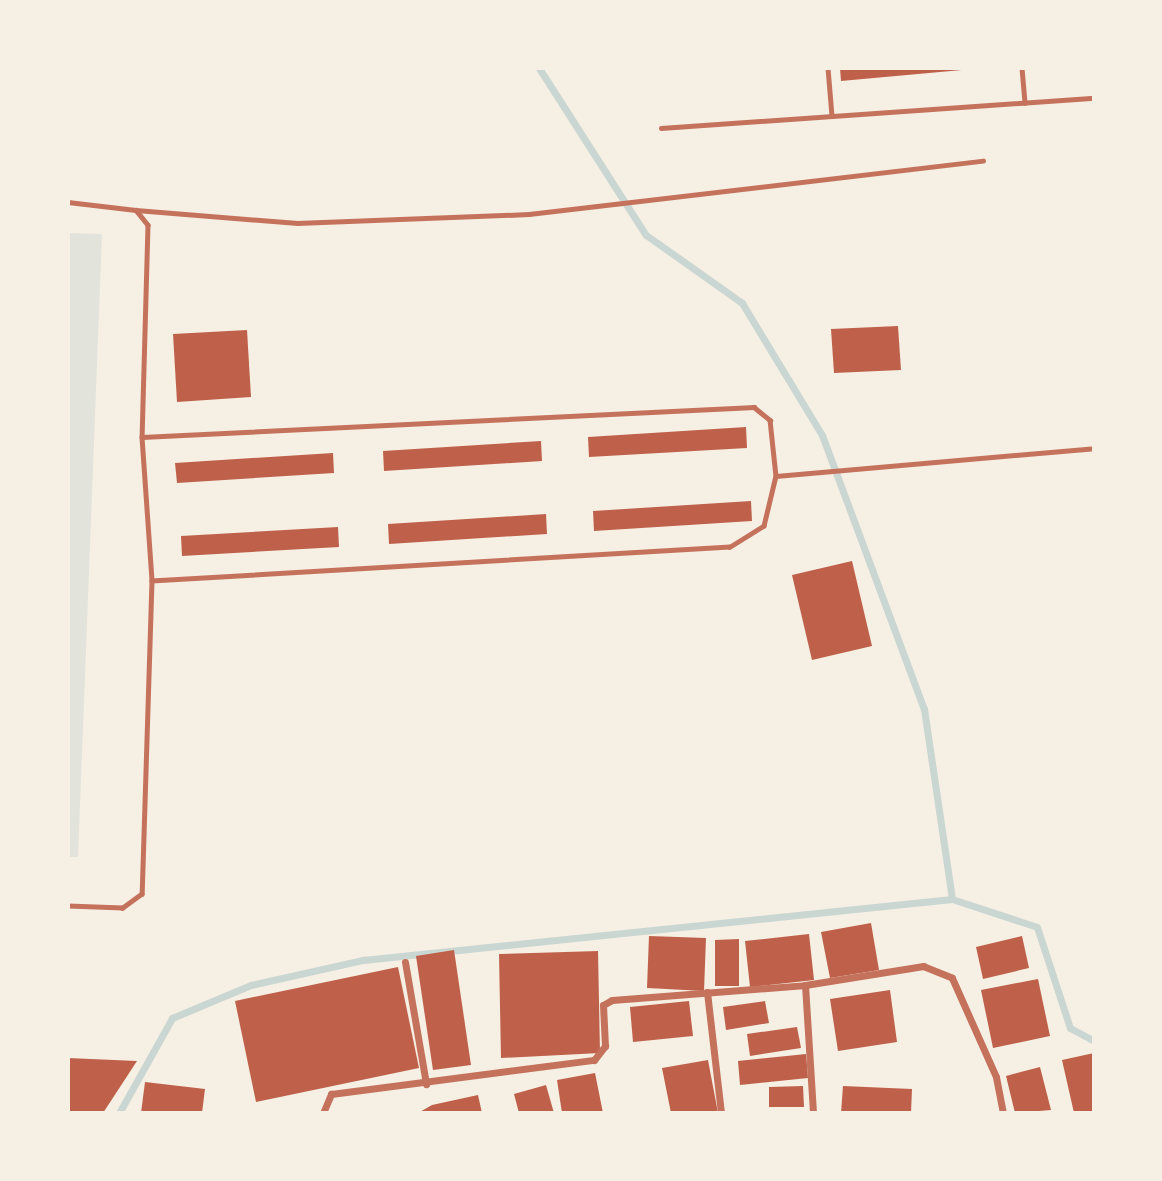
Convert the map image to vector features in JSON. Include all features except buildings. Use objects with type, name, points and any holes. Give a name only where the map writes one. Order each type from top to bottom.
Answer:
[{"type":"street","points":[[405,962],[426,1084]]},
{"type":"street","points":[[323,1113],[331,1094],[426,1084],[594,1060],[605,1046],[607,1003],[805,985],[923,966],[940,970],[953,978],[978,1036],[1003,1113]]},
{"type":"street","points":[[805,985],[813,1113]]},
{"type":"street","points":[[707,992],[721,1113]]},
{"type":"lane","points":[[828,68],[832,116]]},
{"type":"lane","points":[[1022,68],[1025,103]]},
{"type":"lane","points":[[661,128],[1094,98]]},
{"type":"lane","points":[[68,202],[297,223],[529,214],[983,161]]},
{"type":"lane","points":[[68,906],[123,908],[142,894],[152,581],[142,437],[149,239],[144,215],[136,210]]},
{"type":"lane","points":[[142,437],[754,407],[770,420],[776,476],[765,526],[730,547],[152,581]]},
{"type":"lane","points":[[776,476],[1094,447]]},
{"type":"shaded area","points":[[68,233],[102,234],[78,857],[68,857]]},
{"type":"waterway","points":[[539,68],[646,235],[742,303],[822,435],[924,709],[952,899]]},
{"type":"waterway","points":[[119,1113],[172,1018],[251,985],[363,960],[952,899],[1037,927],[1070,1028],[1094,1041]]}]
